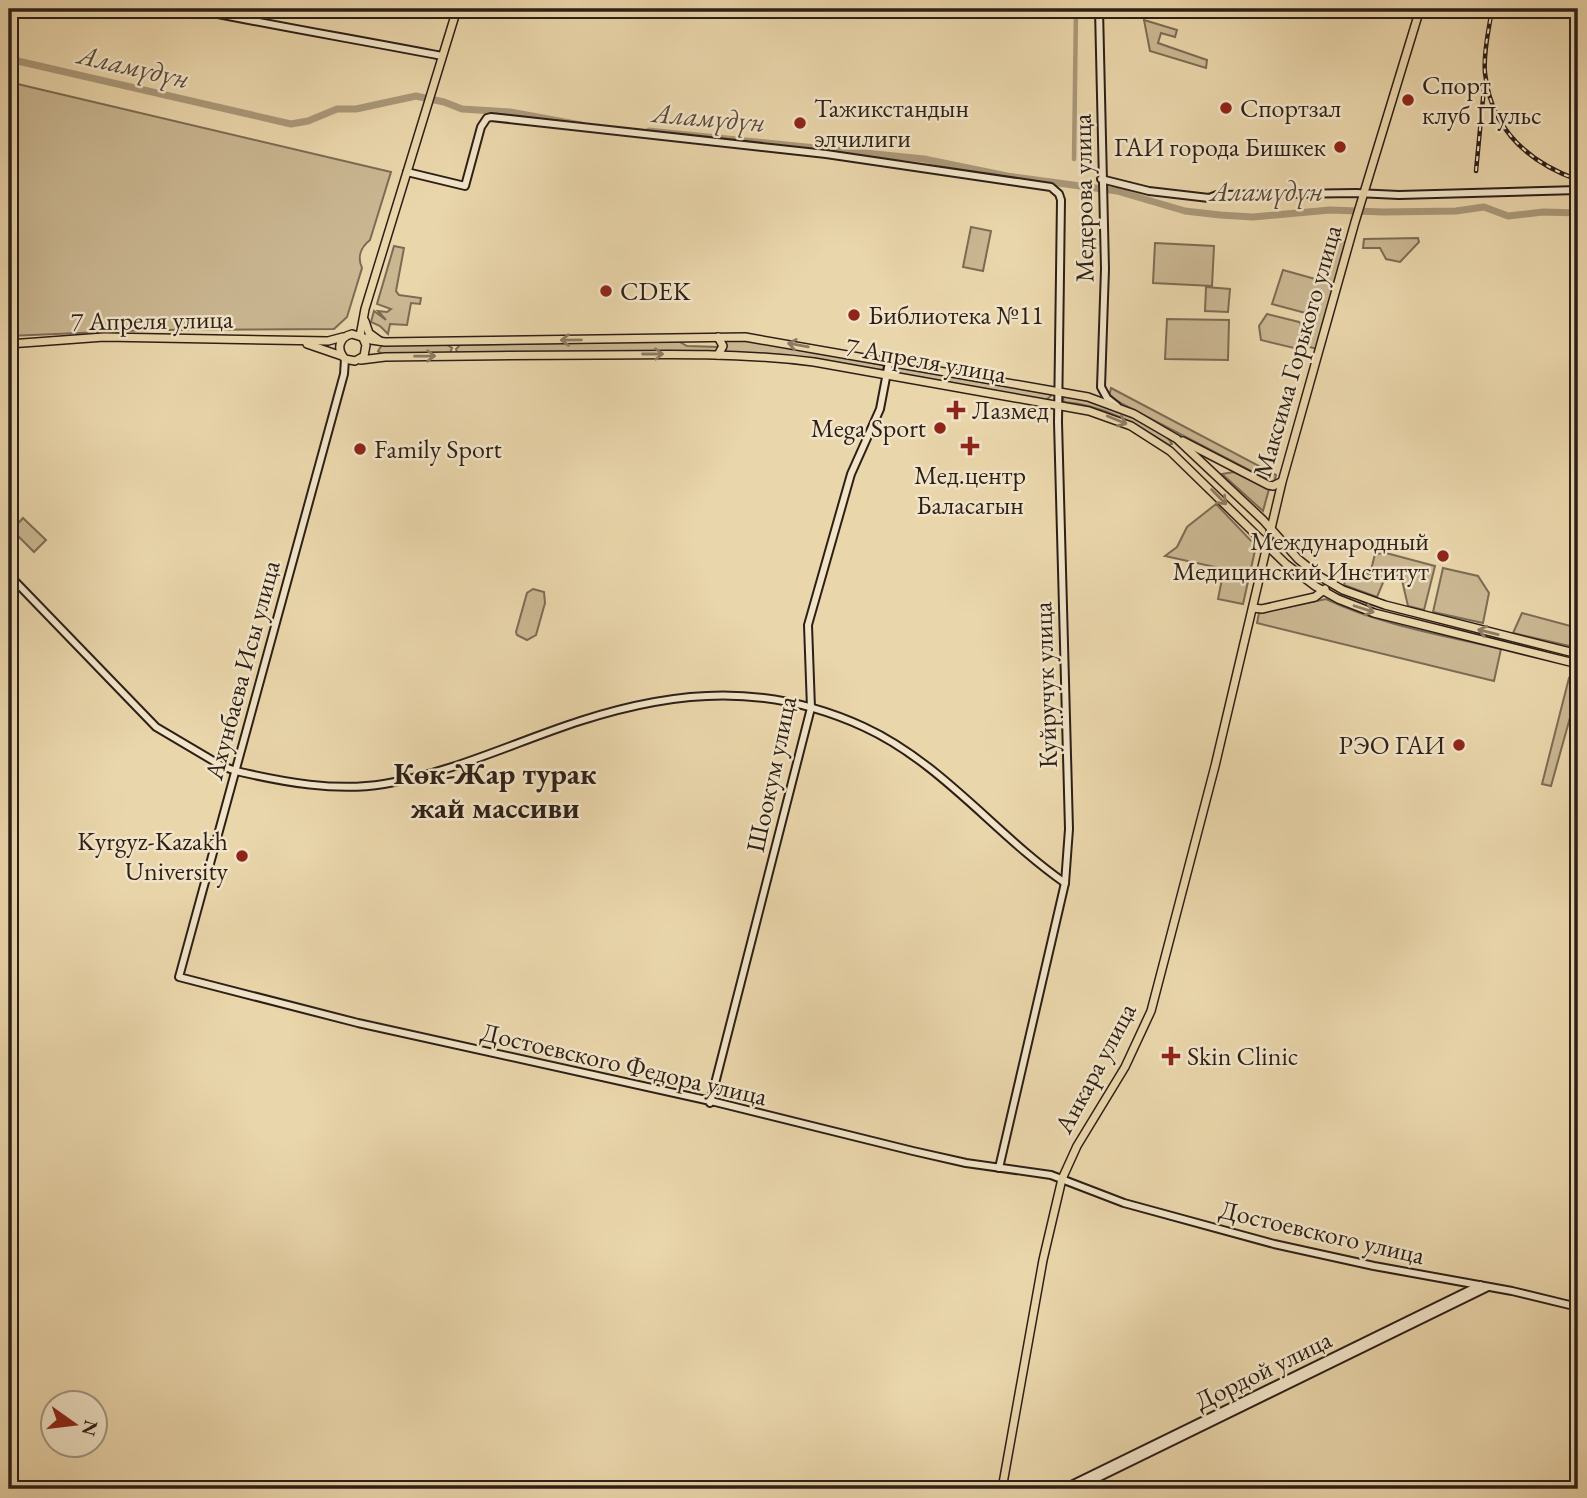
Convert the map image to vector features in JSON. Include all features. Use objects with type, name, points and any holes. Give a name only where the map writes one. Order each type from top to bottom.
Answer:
[{"type":"main road","points":[[365,309],[339,347],[344,358],[356,361],[364,356],[367,349],[361,337],[365,309],[457,9]]},
{"type":"main road","name":"Максима Горького улица","points":[[1267,545],[1282,482],[1362,197],[1420,9]]},
{"type":"main road","points":[[365,309],[369,332],[381,342]]},
{"type":"main road","points":[[346,336],[361,337]]},
{"type":"main road","name":"7 Апреля улица","points":[[9,344],[104,337],[328,341],[346,336]]},
{"type":"main road","name":"7 Апреля улица","points":[[361,337],[381,342],[759,338],[1088,397],[1122,408],[1177,439],[1264,520],[1298,559],[1330,583],[1377,603],[1578,654]]},
{"type":"main road","points":[[718,337],[723,346],[718,355]]},
{"type":"main road","name":"7 Апреля улица","points":[[296,341],[326,349],[344,358]]},
{"type":"main road","points":[[454,342],[454,356]]},
{"type":"main road","name":"7 Апреля улица","points":[[356,361],[385,357],[718,355],[814,362],[1074,408],[1118,420],[1141,431],[1170,451],[1295,572],[1324,592],[1374,613],[1578,664]]},
{"type":"main road","points":[[1170,451],[1177,439],[1268,485],[1282,482]]},
{"type":"main road","name":"Анкара улица","points":[[1002,1489],[1045,1251],[1062,1179],[1077,1146],[1125,1067],[1151,1011],[1267,545]]},
{"type":"main road","points":[[1253,608],[1262,609],[1315,597],[1324,592],[1330,583]]},
{"type":"main road","points":[[1509,646],[1511,638]]},
{"type":"street","points":[[193,9],[442,56]]},
{"type":"street","name":"Медерова улица","points":[[1099,9],[1105,269],[1101,387]]},
{"type":"street","name":"Куйручук улица","points":[[407,172],[466,186],[481,127],[487,118],[491,117],[826,154],[1047,187],[1055,189],[1059,194],[1058,405],[1069,829],[1065,883],[999,1168]]},
{"type":"street","points":[[1101,181],[1149,191],[1209,198],[1217,195],[1362,197],[1578,190]]},
{"type":"street","name":"Ахунбаева Исы улица","points":[[179,977],[344,374],[344,358]]},
{"type":"street","name":"Ахунбаева Исы улица","points":[[344,374],[356,361]]},
{"type":"street","name":"Шоокум улица","points":[[710,1103],[811,708],[807,625],[851,474],[880,409],[889,362]]},
{"type":"street","points":[[1088,397],[1095,396],[1101,387],[1107,398],[1122,408]]},
{"type":"street","points":[[9,575],[156,727],[222,766],[236,771],[332,786],[382,785],[417,778],[580,721],[644,703],[738,694],[779,699],[862,726],[898,745],[1065,883]]},
{"type":"street","name":"Достоевского Федора улица","points":[[179,977],[358,1023],[913,1151],[1062,1179]]},
{"type":"street","name":"Достоевского улица","points":[[1062,1179],[1136,1207],[1274,1244],[1466,1282],[1479,1289],[1489,1287],[1578,1307]]},
{"type":"street","points":[[1466,1282],[1468,1292]]},
{"type":"street","name":"Дордой улица","points":[[1063,1489],[1479,1289]]},
{"type":"street","name":"Дордой улица","points":[[1075,1489],[1479,1289]]},
{"type":"shaded area","points":[[1144,20],[1177,30],[1175,37],[1161,33],[1158,43],[1207,60],[1206,68],[1150,51]]},
{"type":"shaded area","points":[[9,82],[391,172],[370,240],[361,252],[362,268],[347,317],[334,329],[150,330],[9,336]]},
{"type":"shaded area","points":[[971,227],[991,231],[983,271],[963,267]]},
{"type":"shaded area","points":[[1418,238],[1419,242],[1400,262],[1386,259],[1380,248],[1363,248],[1364,239]]},
{"type":"shaded area","points":[[1337,240],[1346,242],[1317,349],[1306,346],[1313,315],[1272,304],[1283,270],[1326,282]]},
{"type":"shaded area","points":[[1155,243],[1214,246],[1212,286],[1153,283]]},
{"type":"shaded area","points":[[394,246],[404,248],[396,291],[399,295],[421,298],[420,304],[411,303],[407,325],[390,324],[388,334],[371,322],[374,311],[386,320],[378,311],[387,312],[391,309],[377,304]]},
{"type":"shaded area","points":[[1206,287],[1230,289],[1228,312],[1205,311]]},
{"type":"shaded area","points":[[1267,314],[1299,322],[1304,327],[1300,344],[1294,348],[1261,340],[1259,326]]},
{"type":"shaded area","points":[[1167,319],[1229,320],[1228,360],[1165,359]]},
{"type":"shaded area","points":[[727,340],[752,340],[883,365],[884,368],[880,371],[728,353],[724,348]]},
{"type":"shaded area","points":[[678,341],[687,346],[719,347],[717,352],[461,353],[456,349],[460,345]]},
{"type":"shaded area","points":[[382,345],[447,345],[452,348],[450,353],[382,354],[378,351]]},
{"type":"shaded area","points":[[896,366],[1051,396],[1046,400],[895,373],[892,370]]},
{"type":"shaded area","points":[[1111,388],[1276,475],[1274,483],[1109,397]]},
{"type":"shaded area","points":[[1062,395],[1122,412],[1154,427],[1172,444],[1169,445],[1105,411],[1064,402]]},
{"type":"shaded area","points":[[1234,472],[1269,489],[1263,511],[1222,474]]},
{"type":"shaded area","points":[[1216,504],[1256,546],[1243,604],[1218,599],[1224,569],[1165,556],[1177,547],[1187,527]]},
{"type":"shaded area","points":[[23,518],[46,540],[34,552],[12,530]]},
{"type":"shaded area","points":[[1386,553],[1435,566],[1424,610],[1408,606],[1401,576],[1387,573],[1377,597],[1344,585],[1348,568],[1370,574],[1375,554]]},
{"type":"shaded area","points":[[1443,568],[1478,576],[1489,593],[1483,623],[1433,612]]},
{"type":"shaded area","points":[[1330,587],[1369,604],[1504,639],[1503,642],[1391,615],[1348,599],[1329,590]]},
{"type":"shaded area","points":[[533,589],[544,592],[545,603],[536,635],[527,640],[516,632],[527,593]]},
{"type":"shaded area","points":[[1326,599],[1390,623],[1501,649],[1494,681],[1257,623],[1259,613]]},
{"type":"shaded area","points":[[1522,613],[1578,628],[1578,648],[1513,633]]},
{"type":"shaded area","points":[[1569,678],[1578,680],[1578,715],[1571,714],[1551,786],[1542,784]]},
{"type":"waterway","points":[[1074,159],[1076,9]]},
{"type":"waterway","name":"Аламүдүн","points":[[9,59],[291,124],[308,121],[337,109],[356,109],[416,96],[462,109],[510,112],[581,125]]},
{"type":"waterway","name":"Аламүдүн","points":[[649,131],[924,159],[1007,176],[1117,191],[1185,211],[1220,215],[1253,217],[1330,210],[1456,211],[1484,207],[1508,216],[1543,212],[1578,213]]},
{"type":"railway","points":[[1492,9],[1485,73],[1495,111],[1504,127],[1528,153],[1543,164],[1578,180]]},
{"type":"railway","points":[[1476,171],[1484,88]]},
{"type":"place","name":"Спорт клуб Пульс","points":[[1408,100]]},
{"type":"place","name":"Спортзал","points":[[1226,108]]},
{"type":"place","name":"Тажикстандын элчилиги","points":[[800,123]]},
{"type":"place","name":"ГАИ города Бишкек","points":[[1340,147]]},
{"type":"place","name":"CDEK","points":[[606,291]]},
{"type":"place","name":"Библиотека №11","points":[[854,315]]},
{"type":"place","name":"Лазмед","points":[[956,410]]},
{"type":"place","name":"Mega Sport","points":[[940,428]]},
{"type":"place","name":"Мед.центр Баласагын","points":[[970,446]]},
{"type":"place","name":"Family Sport","points":[[360,449]]},
{"type":"place","name":"Международный Медицинский Институт","points":[[1443,556]]},
{"type":"place","name":"РЭО ГАИ","points":[[1459,745]]},
{"type":"place","name":"Kyrgyz-Kazakh University","points":[[242,856]]},
{"type":"place","name":"Skin Clinic","points":[[1171,1056]]},
{"type":"district","name":"Көк-Жар турак жай массиви","points":[[495,790]]}]
